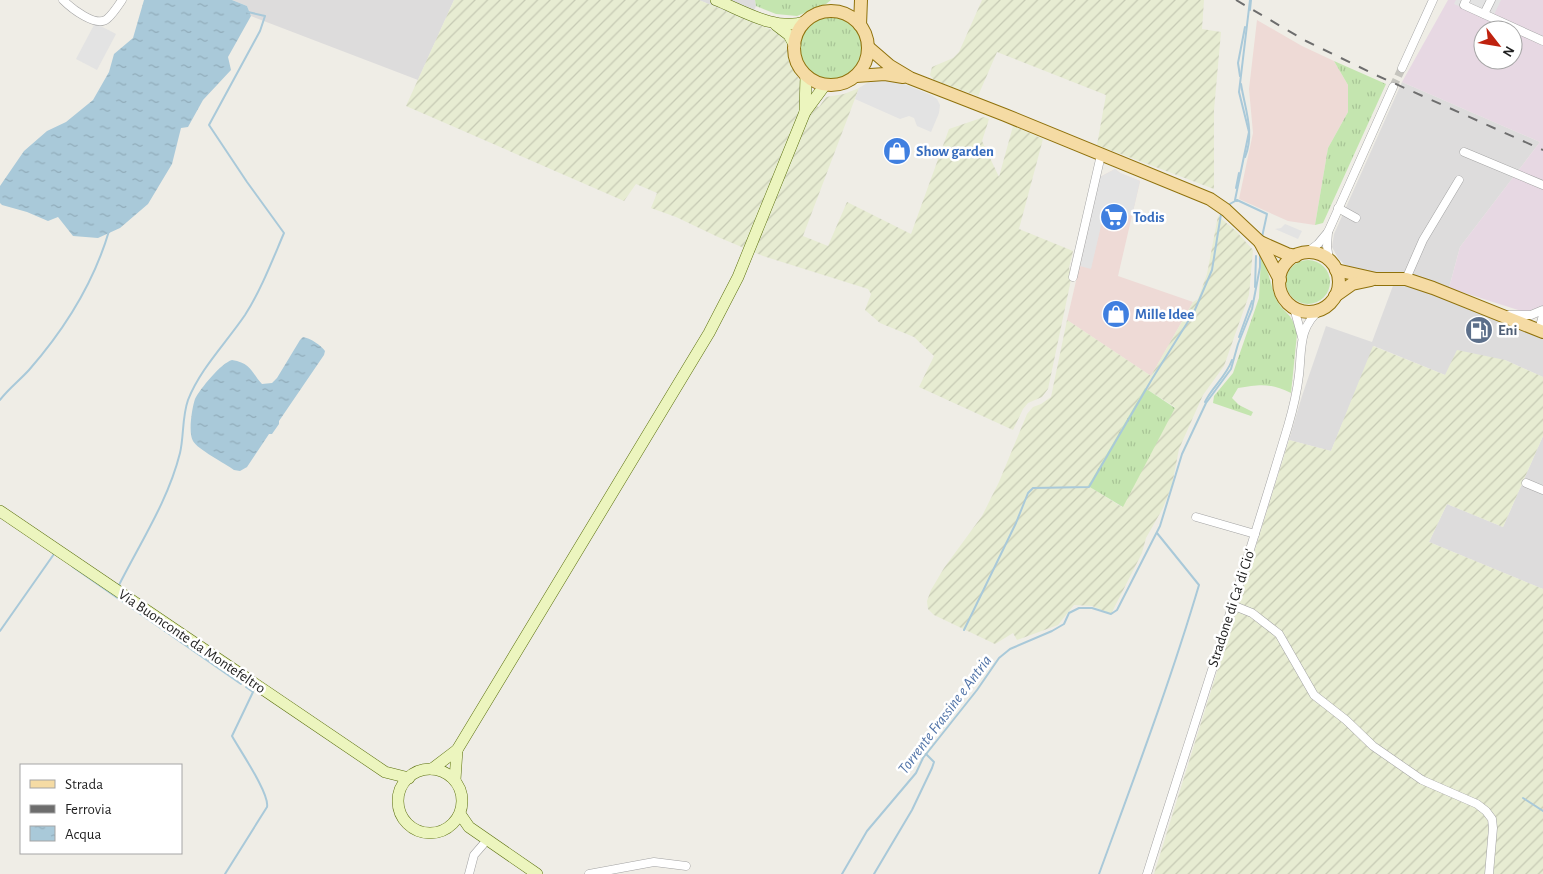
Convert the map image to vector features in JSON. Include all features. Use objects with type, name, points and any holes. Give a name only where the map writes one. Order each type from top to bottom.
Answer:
[{"type":"main road","points":[[831,11],[843,0]]},
{"type":"main road","points":[[860,25],[861,0]]},
{"type":"main road","points":[[831,11],[847,15],[860,25],[866,35],[868,47],[866,62],[856,76],[842,84],[825,85],[812,80],[806,75],[797,62],[794,46],[798,33],[805,22],[818,14],[831,11]]},
{"type":"main road","points":[[868,47],[890,66],[910,78],[1005,115],[1210,200],[1226,210],[1260,242],[1280,280],[1283,296],[1294,308],[1312,312],[1321,310],[1329,304],[1335,296],[1339,279],[1333,265]]},
{"type":"main road","points":[[856,76],[885,74],[910,78]]},
{"type":"main road","points":[[1260,242],[1287,254],[1314,253],[1333,265],[1376,279]]},
{"type":"main road","points":[[1280,280],[1282,270],[1288,262],[1301,254]]},
{"type":"main road","points":[[1335,296],[1352,284],[1376,279],[1406,279],[1542,330]]},
{"type":"street","points":[[63,0],[83,15],[102,21],[110,16],[122,0]]},
{"type":"street","points":[[716,0],[775,24],[789,35],[794,46]]},
{"type":"street","points":[[1402,68],[1433,0]]},
{"type":"street","points":[[1466,0],[1464,5],[1543,41]]},
{"type":"street","points":[[1484,14],[1491,0]]},
{"type":"street","points":[[775,24],[789,25],[805,22]]},
{"type":"street","points":[[805,112],[806,75]]},
{"type":"street","points":[[432,769],[457,750],[709,333],[738,277],[805,112],[825,85]]},
{"type":"street","points":[[1301,254],[1318,244],[1328,232],[1393,87]]},
{"type":"street","points":[[1464,152],[1543,185]]},
{"type":"street","points":[[1073,277],[1100,155]]},
{"type":"street","points":[[1406,279],[1423,240],[1459,180]]},
{"type":"street","points":[[1338,208],[1356,218]]},
{"type":"street","points":[[1328,232],[1327,246],[1333,265]]},
{"type":"street","points":[[1294,308],[1301,329],[1302,339]]},
{"type":"street","points":[[1302,339],[1312,316],[1321,310]]},
{"type":"street","points":[[1494,312],[1526,315],[1543,310]]},
{"type":"street","points":[[1542,330],[1543,315]]},
{"type":"street","name":"Stradone di Ca' di Cio'","points":[[1147,874],[1290,428],[1300,373],[1302,339]]},
{"type":"street","points":[[1526,483],[1543,490]]},
{"type":"street","name":"Via Buonconte da Montefeltro","points":[[0,511],[385,772]]},
{"type":"street","points":[[1196,517],[1255,534]]},
{"type":"street","points":[[1232,604],[1252,613],[1279,634],[1314,695],[1346,720],[1373,746],[1422,780],[1476,804],[1486,811],[1492,819],[1493,828],[1489,874]]},
{"type":"street","points":[[455,780],[457,750]]},
{"type":"street","points":[[432,769],[446,773],[455,780],[461,790],[463,800],[460,814],[452,824],[439,832],[428,834],[417,831],[407,824],[398,804],[399,792],[403,784],[421,770],[432,769]]},
{"type":"street","points":[[385,772],[409,778]]},
{"type":"street","points":[[385,772],[399,792]]},
{"type":"street","points":[[460,814],[469,827],[537,874]]},
{"type":"street","points":[[452,824],[469,827]]},
{"type":"street","points":[[469,874],[474,855],[487,840]]},
{"type":"street","points":[[590,874],[654,862],[686,866]]},
{"type":"shaded area","points":[[232,0],[454,0],[418,80],[251,16],[247,6]]},
{"type":"shaded area","points":[[699,0],[755,0],[756,6],[749,21]]},
{"type":"shaded area","points":[[1448,0],[1543,0],[1543,318],[1449,288],[1460,247],[1540,142],[1402,82]]},
{"type":"shaded area","points":[[1456,0],[1501,0],[1491,20],[1454,4]]},
{"type":"shaded area","points":[[1257,20],[1302,46],[1334,61],[1348,85],[1348,112],[1328,148],[1315,225],[1288,221],[1239,199],[1253,133],[1249,89]]},
{"type":"shaded area","points":[[95,23],[116,34],[97,70],[76,59]]},
{"type":"shaded area","points":[[887,79],[899,82],[937,99],[940,105],[939,113],[931,132],[917,126],[914,118],[909,116],[900,119],[855,99],[859,88],[872,80]]},
{"type":"shaded area","points":[[1402,82],[1540,142],[1460,247],[1446,299],[1543,338],[1543,377],[1505,360],[1445,375],[1374,346],[1331,451],[1289,440],[1326,326],[1372,342],[1397,275],[1356,270],[1347,267],[1338,258],[1332,247],[1334,234]]},
{"type":"shaded area","points":[[1115,169],[1140,181],[1118,276],[1193,302],[1151,376],[1067,320],[1100,177]]},
{"type":"shaded area","points":[[1115,169],[1140,181],[1132,216],[1105,209],[1091,269],[1080,266],[1100,177]]},
{"type":"shaded area","points":[[1285,224],[1302,231],[1298,239],[1275,229],[1281,228]]},
{"type":"shaded area","points":[[1543,436],[1543,589],[1429,542],[1447,504],[1503,527]]},
{"type":"green space","points":[[454,0],[699,0],[779,33],[786,40],[792,67],[801,83],[801,99],[819,107],[826,97],[844,94],[859,88],[803,236],[828,246],[847,202],[911,234],[949,129],[984,117],[989,119],[982,141],[999,177],[1013,126],[1043,139],[1019,229],[1073,251],[1069,268],[1072,275],[1048,389],[1042,397],[1028,403],[1013,430],[919,387],[934,356],[914,337],[880,323],[865,310],[871,294],[868,289],[763,256],[676,217],[651,208],[657,193],[636,184],[624,201],[406,106]]},
{"type":"green space","points":[[755,0],[831,0],[797,16],[776,14],[756,6]]},
{"type":"green space","points":[[982,0],[1204,0],[1202,29],[1221,32],[1214,110],[1214,189],[1097,145],[1106,95],[997,52],[978,96],[934,80],[930,75],[932,67],[953,58],[959,52]]},
{"type":"green space","points":[[825,17],[837,17],[853,26],[860,36],[862,48],[860,60],[853,70],[837,79],[825,79],[814,74],[805,65],[800,54],[800,42],[805,31],[814,22]]},
{"type":"green space","points":[[1334,61],[1386,84],[1323,223],[1315,225],[1328,148],[1348,112],[1348,85]]},
{"type":"green space","points":[[1218,216],[1236,231],[1253,250],[1249,295],[1224,366],[1203,395],[1179,449],[1172,485],[1163,508],[1146,538],[1142,553],[1111,614],[1092,606],[1074,605],[1058,625],[1017,640],[1013,633],[995,644],[934,615],[928,609],[927,601],[931,590],[944,568],[982,516],[999,482],[1027,414],[1033,407],[1051,397],[1067,320],[1151,376],[1193,302],[1198,299],[1207,274]],"holes":[[[1145,388],[1175,407],[1122,507],[1088,486]]]},
{"type":"green space","points":[[1261,258],[1278,302],[1293,321],[1297,334],[1291,393],[1277,387],[1253,386],[1238,388],[1232,398],[1239,405],[1253,412],[1251,416],[1213,403],[1214,396],[1233,373],[1259,298]]},
{"type":"green space","points":[[1308,260],[1320,264],[1326,270],[1330,282],[1326,294],[1320,300],[1308,304],[1296,300],[1290,294],[1286,282],[1290,270],[1296,264]]},
{"type":"green space","points":[[1373,346],[1445,375],[1457,350],[1505,360],[1543,377],[1543,436],[1503,527],[1447,504],[1429,542],[1543,589],[1543,874],[1154,874],[1289,440],[1331,451]]},
{"type":"green space","points":[[1145,388],[1175,408],[1123,507],[1088,486]]},
{"type":"water","points":[[144,0],[232,0],[247,6],[251,16],[228,57],[231,70],[203,100],[188,127],[181,128],[172,164],[148,204],[120,228],[98,238],[73,236],[58,217],[48,221],[27,212],[2,205],[0,203],[0,186],[24,151],[47,131],[66,122],[93,100],[109,72],[114,54],[133,38]]},
{"type":"water","points":[[303,337],[321,346],[325,351],[324,355],[279,421],[279,424],[272,434],[269,434],[247,467],[240,471],[234,470],[193,441],[191,427],[195,399],[217,371],[227,362],[232,360],[238,361],[247,366],[262,384],[272,383]]},
{"type":"waterway","name":"Torrente Frassine e Antria","points":[[1237,201],[1235,200],[1249,132],[1239,92],[1250,0]]},
{"type":"waterway","name":"Torrente Frassine e Antria","points":[[1250,10],[1251,0]]},
{"type":"waterway","points":[[118,587],[153,522],[175,471],[180,453],[186,406],[193,389],[206,367],[251,305],[284,233],[209,125],[260,31],[265,16],[248,12]]},
{"type":"waterway","name":"Torrente Frassine e Antria","points":[[1240,76],[1238,63],[1245,27]]},
{"type":"waterway","name":"Torrente Frassine e Antria","points":[[1241,84],[1249,130],[1248,148],[1245,157]]},
{"type":"waterway","name":"Torrente Frassine e Antria","points":[[1236,188],[1239,173]]},
{"type":"waterway","name":"Torrente Frassine e Antria","points":[[1237,200],[1267,214],[1262,237]]},
{"type":"waterway","points":[[1228,205],[1237,200]]},
{"type":"waterway","points":[[964,630],[1016,523],[1028,493],[1033,488],[1089,487],[1152,379],[1194,312],[1212,270],[1221,214]]},
{"type":"waterway","points":[[0,400],[42,355],[66,322],[95,269],[109,231]]},
{"type":"waterway","name":"Torrente Frassine e Antria","points":[[842,874],[867,831],[916,773],[923,758],[977,690],[999,658],[1010,649],[1064,624],[1069,613],[1079,608],[1092,608],[1111,614],[1117,610],[1160,526],[1182,454],[1206,403],[1231,369],[1238,344],[1252,309],[1260,267],[1260,254]]},
{"type":"waterway","name":"Torrente Frassine e Antria","points":[[1255,287],[1256,256]]},
{"type":"waterway","name":"Torrente Frassine e Antria","points":[[1239,337],[1252,301]]},
{"type":"waterway","name":"Torrente Frassine e Antria","points":[[1205,402],[1232,360]]},
{"type":"waterway","points":[[1099,874],[1164,694],[1199,585],[1157,533]]},
{"type":"waterway","points":[[0,631],[54,554]]},
{"type":"waterway","points":[[73,567],[241,684]]},
{"type":"waterway","points":[[225,874],[267,807],[264,792],[232,736],[253,692],[246,687]]},
{"type":"waterway","points":[[874,874],[912,810],[932,768],[934,762],[926,754]]},
{"type":"waterway","points":[[1523,798],[1543,811]]},
{"type":"tunnel","points":[[1393,87],[1402,68]]},
{"type":"railway","points":[[1236,0],[1306,41],[1378,76],[1543,150]]},
{"type":"place","name":"Show garden","points":[[897,151]]},
{"type":"place","name":"Todis","points":[[1114,217]]},
{"type":"place","name":"Mille Idee","points":[[1116,314]]},
{"type":"place","name":"Eni","points":[[1479,330]]}]
